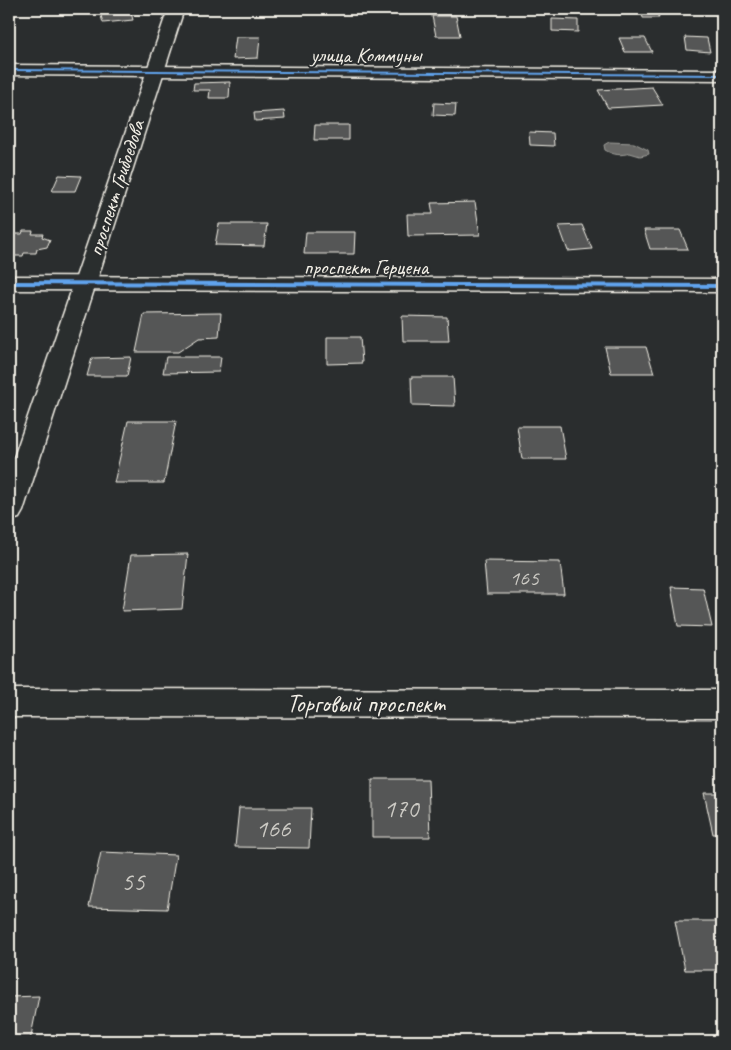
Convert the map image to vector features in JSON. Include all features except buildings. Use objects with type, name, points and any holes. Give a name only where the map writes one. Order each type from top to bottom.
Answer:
[{"type":"street","name":"проспект Грибоедова","points":[[9,511],[176,9]]},
{"type":"street","name":"улица Коммуны","points":[[9,70],[722,75]]},
{"type":"street","name":"проспект Герцена","points":[[9,282],[722,286]]},
{"type":"street","name":"Торговый проспект","points":[[9,703],[722,704]]},
{"type":"shaded area","points":[[609,142],[634,143],[648,150],[649,154],[640,156],[630,153],[614,154],[605,150],[604,145]]},
{"type":"cycle path","points":[[9,70],[722,75]]},
{"type":"cycle path","points":[[9,283],[722,286]]}]
